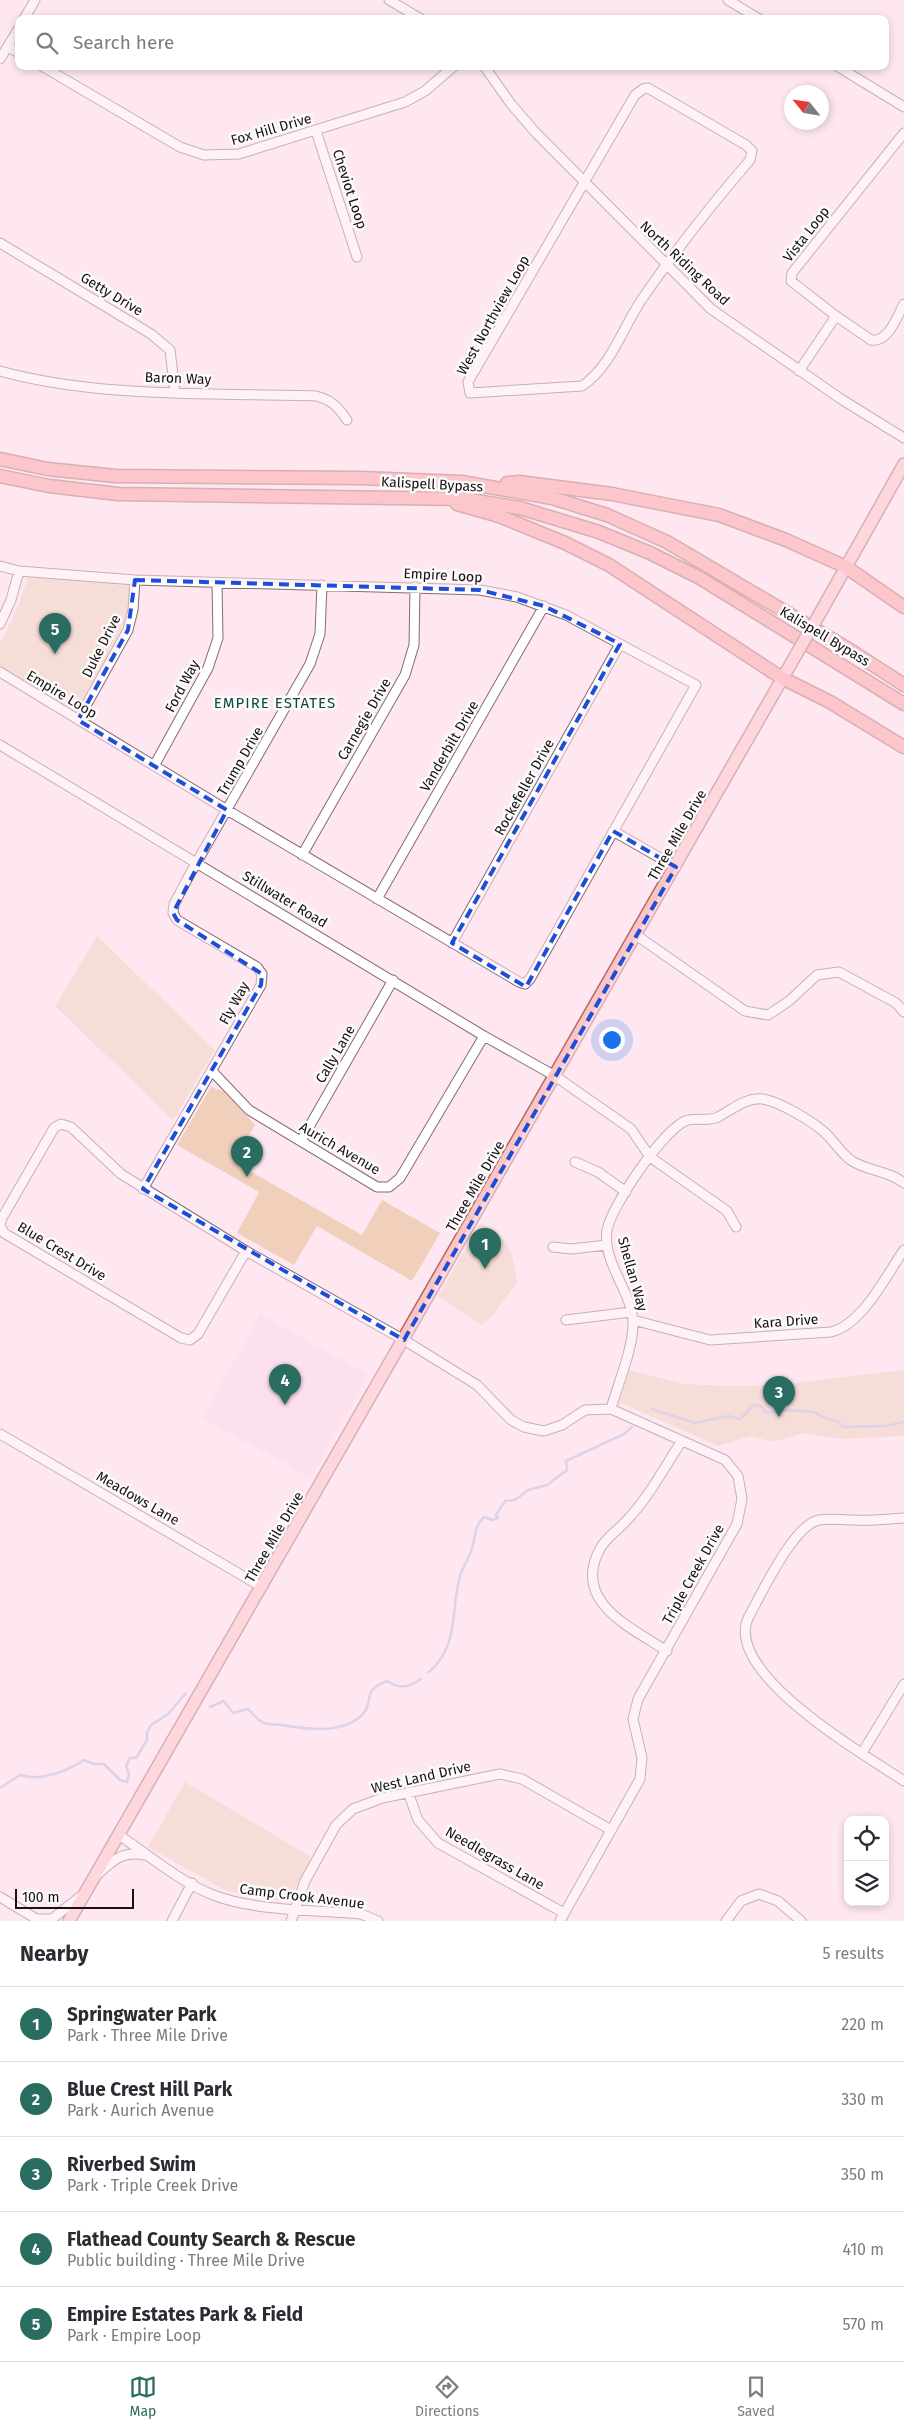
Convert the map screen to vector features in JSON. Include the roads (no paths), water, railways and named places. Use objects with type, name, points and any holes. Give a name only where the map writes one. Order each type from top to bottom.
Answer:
[{"type":"highway","name":"Kalispell Bypass","points":[[0,459],[48,469],[115,476],[203,479],[360,478],[462,482],[487,485],[581,506],[633,525],[706,565],[904,685]]},
{"type":"highway","name":"Kalispell Bypass","points":[[0,476],[49,486],[118,494],[436,498],[464,499],[520,508],[600,532],[629,543],[700,578],[904,704]]},
{"type":"highway","points":[[487,485],[519,482],[565,487],[719,515],[786,540],[846,567],[904,607]]},
{"type":"highway","points":[[436,498],[500,516],[565,543],[609,565],[782,678],[830,702],[904,746]]},
{"type":"main road","name":"Three Mile Drive","points":[[69,1921],[676,867],[904,464]]},
{"type":"street","points":[[26,15],[35,0]]},
{"type":"street","points":[[389,0],[414,15]]},
{"type":"street","points":[[728,0],[752,15]]},
{"type":"street","points":[[0,60],[15,35]]},
{"type":"street","points":[[8,47],[15,51]]},
{"type":"street","name":"Fox Hill Drive","points":[[49,70],[165,139],[196,153],[213,156],[238,154],[405,102],[425,91],[449,70]]},
{"type":"street","name":"North Riding Road","points":[[487,70],[521,116],[584,183],[666,266],[711,308],[799,371],[904,438]]},
{"type":"street","points":[[844,70],[904,107]]},
{"type":"street","points":[[584,183],[635,95],[643,89],[653,90],[750,148],[752,156],[750,160],[666,266]]},
{"type":"street","name":"Cheviot Loop","points":[[316,131],[357,257]]},
{"type":"street","name":"Vista Loop","points":[[904,133],[792,273],[790,281],[871,340],[877,341],[884,338],[904,304]]},
{"type":"street","name":"West Northview Loop","points":[[584,183],[468,382],[470,393],[582,386],[591,380],[603,365],[641,300],[666,266]]},
{"type":"street","name":"Getty Drive","points":[[0,244],[151,334],[170,350],[175,392]]},
{"type":"street","points":[[799,371],[836,316]]},
{"type":"street","name":"Baron Way","points":[[0,370],[33,380],[101,388],[316,396],[329,399],[338,406],[347,420]]},
{"type":"street","name":"Empire Loop","points":[[0,566],[20,571],[135,580],[480,590],[517,597],[566,615],[696,686],[530,979],[525,984],[302,855],[0,672]]},
{"type":"street","points":[[0,624],[11,600],[20,571]]},
{"type":"street","name":"Duke Drive","points":[[78,720],[128,630],[134,610],[135,580]]},
{"type":"street","name":"Ford Way","points":[[154,766],[208,668],[218,638],[217,583]]},
{"type":"street","name":"Trump Drive","points":[[197,862],[310,664],[320,634],[322,585]]},
{"type":"street","name":"Carnegie Drive","points":[[302,855],[405,675],[414,645],[415,587]]},
{"type":"street","name":"Vanderbilt Drive","points":[[377,899],[544,606]]},
{"type":"street","name":"Rockefeller Drive","points":[[452,943],[620,644]]},
{"type":"street","name":"Stillwater Road","points":[[0,745],[394,980],[484,1036],[555,1076],[631,1128],[650,1157]]},
{"type":"street","points":[[613,831],[676,867]]},
{"type":"street","name":"Fly Way","points":[[143,1188],[261,984],[262,974],[257,967],[177,920],[172,913],[174,904],[197,862]]},
{"type":"street","points":[[636,934],[745,1011],[768,1015],[788,1001],[816,975],[839,972],[896,1003],[904,1012]]},
{"type":"street","name":"Cally Lane","points":[[300,1141],[394,980]]},
{"type":"street","name":"Aurich Avenue","points":[[212,1071],[249,1110],[377,1187],[389,1188],[400,1178],[484,1036]]},
{"type":"street","points":[[736,1227],[727,1211],[650,1157],[671,1130],[687,1120],[716,1118],[747,1101],[763,1099],[782,1106],[823,1131],[839,1150],[854,1161],[897,1177],[904,1183]]},
{"type":"street","name":"Blue Crest Drive","points":[[246,1250],[198,1334],[190,1340],[181,1338],[4,1233],[0,1225],[2,1218],[54,1128],[62,1124],[71,1127],[106,1162],[143,1188],[246,1250],[404,1340]]},
{"type":"street","name":"Shellan Way","points":[[611,1409],[632,1336],[632,1316],[607,1245],[607,1231],[612,1216],[650,1157]]},
{"type":"street","points":[[575,1162],[598,1172],[626,1192]]},
{"type":"street","points":[[553,1247],[571,1249],[607,1245]]},
{"type":"street","name":"Kara Drive","points":[[632,1316],[710,1340],[831,1332],[843,1329],[855,1320],[904,1250]]},
{"type":"street","points":[[566,1320],[632,1316]]},
{"type":"street","name":"Triple Creek Drive","points":[[404,1340],[477,1385],[511,1420],[524,1427],[544,1431],[562,1425],[586,1410],[611,1409],[725,1460],[738,1476],[742,1500],[737,1524],[638,1699],[633,1719],[642,1758],[640,1779],[562,1917]]},
{"type":"street","name":"Meadows Lane","points":[[0,1434],[262,1587]]},
{"type":"street","points":[[667,1650],[611,1614],[598,1598],[592,1584],[593,1563],[601,1545],[628,1520],[682,1442]]},
{"type":"street","points":[[904,1518],[875,1520],[824,1519],[807,1524],[799,1532],[788,1549],[748,1618],[744,1631],[746,1644],[753,1657],[789,1702],[810,1719],[904,1781]]},
{"type":"street","points":[[862,1753],[904,1684]]},
{"type":"street","name":"West Land Drive","points":[[292,1921],[298,1908],[305,1881],[336,1825],[352,1809],[382,1798],[500,1774],[522,1779],[611,1830]]},
{"type":"street","name":"Needlegrass Lane","points":[[408,1792],[418,1820],[438,1843],[562,1917]]},
{"type":"street","name":"Camp Crook Avenue","points":[[119,1835],[144,1855],[214,1896],[240,1904],[361,1914],[378,1921]]},
{"type":"street","points":[[94,1878],[122,1855],[133,1853],[144,1855]]},
{"type":"street","points":[[172,1921],[192,1883]]},
{"type":"street","points":[[0,1897],[38,1920],[52,1919],[84,1894]]},
{"type":"street","points":[[726,1921],[741,1901],[746,1897],[759,1894],[778,1900],[801,1921]]},
{"type":"waterway","points":[[652,1409],[695,1423],[728,1416],[740,1419],[754,1405],[761,1406],[766,1413],[788,1410],[814,1412],[825,1418],[837,1421],[842,1427],[886,1426],[904,1422]]},
{"type":"waterway","points":[[429,1672],[446,1651],[450,1639],[460,1576],[471,1552],[477,1528],[484,1517],[492,1520],[498,1518],[496,1515],[505,1501],[515,1500],[528,1490],[547,1485],[567,1470],[566,1461],[624,1434],[632,1427]]},
{"type":"waterway","points":[[210,1707],[224,1701],[233,1713],[248,1709],[266,1724],[312,1729],[334,1728],[344,1726],[362,1715],[366,1711],[371,1693],[379,1685],[387,1681],[404,1686],[421,1679]]},
{"type":"waterway","points":[[0,1788],[20,1775],[36,1777],[54,1774],[84,1760],[94,1764],[104,1764],[120,1780],[127,1782],[129,1774],[126,1766],[130,1758],[136,1758],[147,1740],[147,1733],[151,1725],[168,1714],[186,1693]]},
{"type":"place","name":"Empire Estates Park & Field","points":[[55,654]]},
{"type":"place","name":"Blue Crest Hill Park","points":[[247,1177]]},
{"type":"place","name":"Springwater Park","points":[[485,1269]]},
{"type":"place","name":"Flathead County Search & Rescue","points":[[285,1405]]},
{"type":"place","name":"Riverbed Swim","points":[[779,1417]]},
{"type":"district","name":"EMPIRE ESTATES","points":[[275,703]]}]
